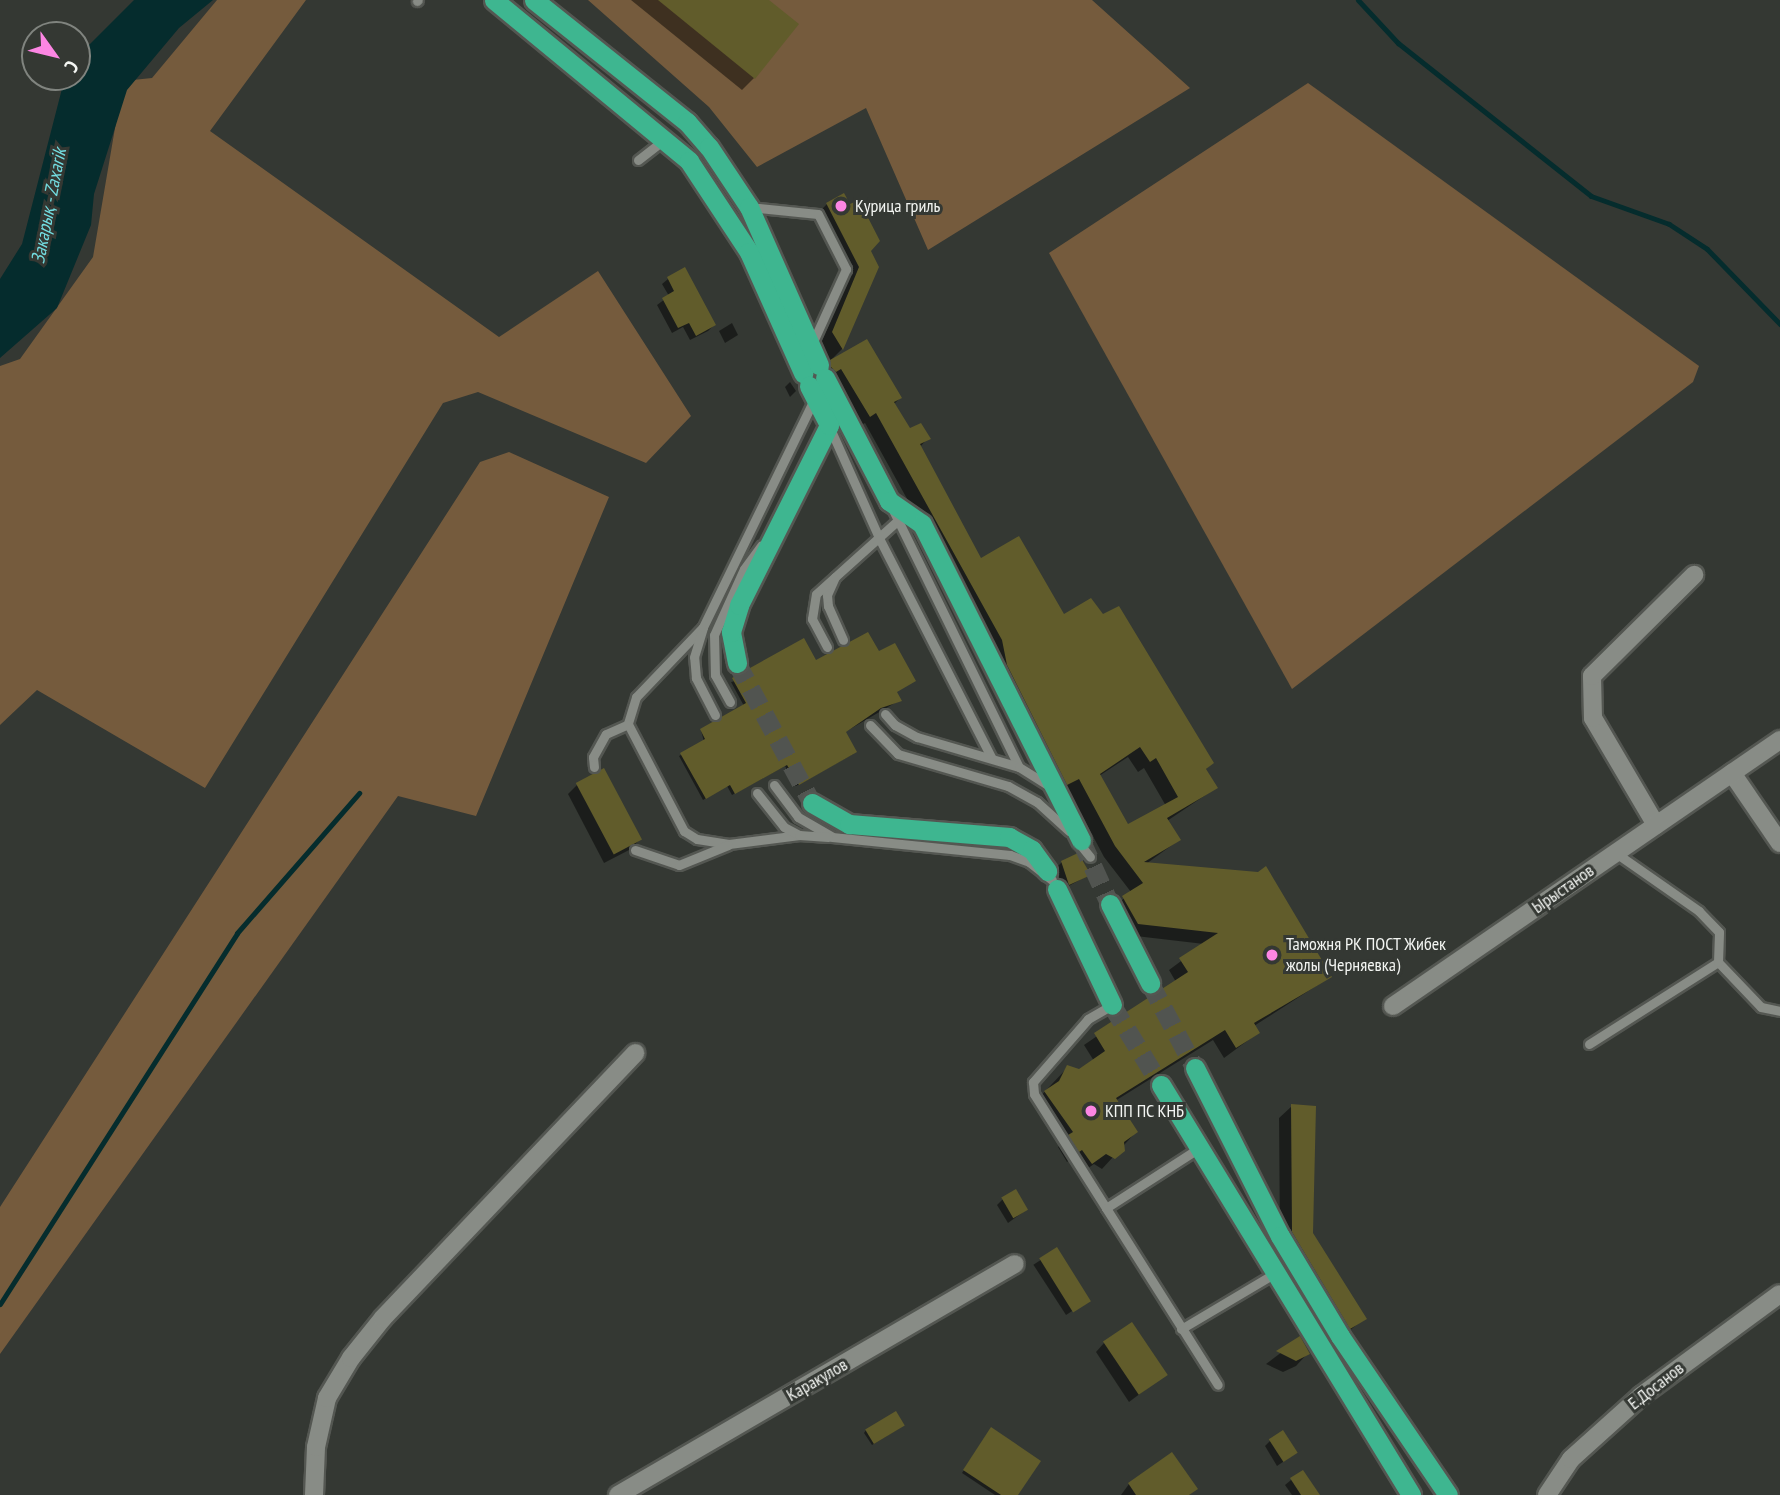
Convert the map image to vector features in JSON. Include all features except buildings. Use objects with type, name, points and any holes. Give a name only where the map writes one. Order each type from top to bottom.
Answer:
[{"type":"highway","points":[[494,0],[666,139],[720,202],[749,252],[814,380],[889,501],[922,524],[1086,848]]},
{"type":"highway","points":[[534,0],[687,122],[709,147],[750,207],[811,346],[814,380],[829,425],[731,632],[737,663]]},
{"type":"highway","points":[[812,803],[849,824],[1009,837],[1032,850],[1052,880],[1112,1005]]},
{"type":"highway","points":[[1110,904],[1150,983]]},
{"type":"highway","points":[[1195,1068],[1280,1236],[1340,1336],[1448,1495]]},
{"type":"highway","points":[[1161,1085],[1272,1275],[1411,1495]]},
{"type":"highway","points":[[1382,1449],[1405,1433]]},
{"type":"street","points":[[1656,825],[1593,718],[1592,676],[1694,576]]},
{"type":"street","name":"Ырыстанов","points":[[1393,1006],[1780,740]]},
{"type":"street","points":[[1732,773],[1780,844]]},
{"type":"street","points":[[314,1495],[316,1447],[327,1398],[351,1358],[383,1318],[635,1053]]},
{"type":"street","name":"Каракулов","points":[[618,1495],[1015,1265]]},
{"type":"street","name":"Е.Досанов","points":[[1547,1495],[1571,1459],[1641,1396],[1780,1294]]},
{"type":"lane","points":[[638,160],[666,139]]},
{"type":"lane","points":[[750,207],[818,214],[846,269],[811,346]]},
{"type":"lane","points":[[715,715],[696,678],[694,657],[703,627],[814,380]]},
{"type":"lane","points":[[829,425],[879,538],[991,757]]},
{"type":"lane","points":[[889,501],[1019,767]]},
{"type":"lane","points":[[827,647],[812,620],[811,607],[816,594],[836,573],[897,521]]},
{"type":"lane","points":[[730,702],[715,675],[714,635],[757,549],[774,537]]},
{"type":"lane","points":[[836,573],[827,595],[828,606],[843,640]]},
{"type":"lane","points":[[703,627],[636,697],[628,724],[684,831],[697,839],[729,844]]},
{"type":"lane","points":[[885,714],[895,725],[917,737],[1019,767],[1056,791]]},
{"type":"lane","points":[[594,767],[593,757],[606,734],[628,724]]},
{"type":"lane","points":[[870,725],[886,745],[911,761],[986,776],[1037,802],[1086,848]]},
{"type":"lane","points":[[774,785],[799,817],[832,837]]},
{"type":"lane","points":[[757,793],[784,827],[799,835]]},
{"type":"lane","points":[[635,850],[679,865],[729,844],[799,835],[832,837],[1010,855],[1029,862],[1052,880]]},
{"type":"lane","points":[[1616,853],[1699,911],[1719,932],[1718,962],[1761,1007],[1780,1010]]},
{"type":"lane","points":[[1590,1044],[1718,962]]},
{"type":"lane","points":[[1112,1005],[1088,1019],[1033,1082],[1034,1094],[1218,1385]]},
{"type":"lane","points":[[1106,1208],[1199,1148]]},
{"type":"lane","points":[[1181,1329],[1272,1275]]},
{"type":"shaded area","points":[[217,0],[306,0],[210,131],[499,337],[598,271],[691,416],[646,463],[478,392],[443,403],[205,788],[37,690],[0,725],[0,366],[20,359],[93,257],[123,81],[152,78]]},
{"type":"shaded area","points":[[588,0],[1092,0],[1190,88],[928,250],[866,108],[757,167],[709,107]]},
{"type":"shaded area","points":[[1308,83],[1699,366],[1693,382],[1292,689],[1049,253]]},
{"type":"shaded area","points":[[509,452],[609,497],[476,816],[398,796],[0,1354],[0,1207],[480,462]]},
{"type":"water","name":"Закарық - Zaxarik","points":[[134,0],[213,0],[179,28],[127,90],[94,194],[91,225],[57,308],[0,358],[0,279],[22,244],[61,91],[91,91],[91,43]]},
{"type":"waterway","points":[[1358,0],[1398,43],[1591,196],[1669,224],[1707,249],[1780,324]]},
{"type":"waterway","points":[[0,1304],[237,933],[359,793]]},
{"type":"tunnel","points":[[737,663],[812,803]]},
{"type":"tunnel","points":[[1081,840],[1110,904]]},
{"type":"tunnel","points":[[1150,983],[1195,1068]]},
{"type":"tunnel","points":[[1112,1005],[1161,1085]]},
{"type":"place","name":"Курица гриль","points":[[841,206]]},
{"type":"place","name":"Таможня РК ПОСТ Жибек жолы (Черняевка)","points":[[1272,955]]},
{"type":"place","name":"КПП ПС КНБ","points":[[1091,1111]]}]
